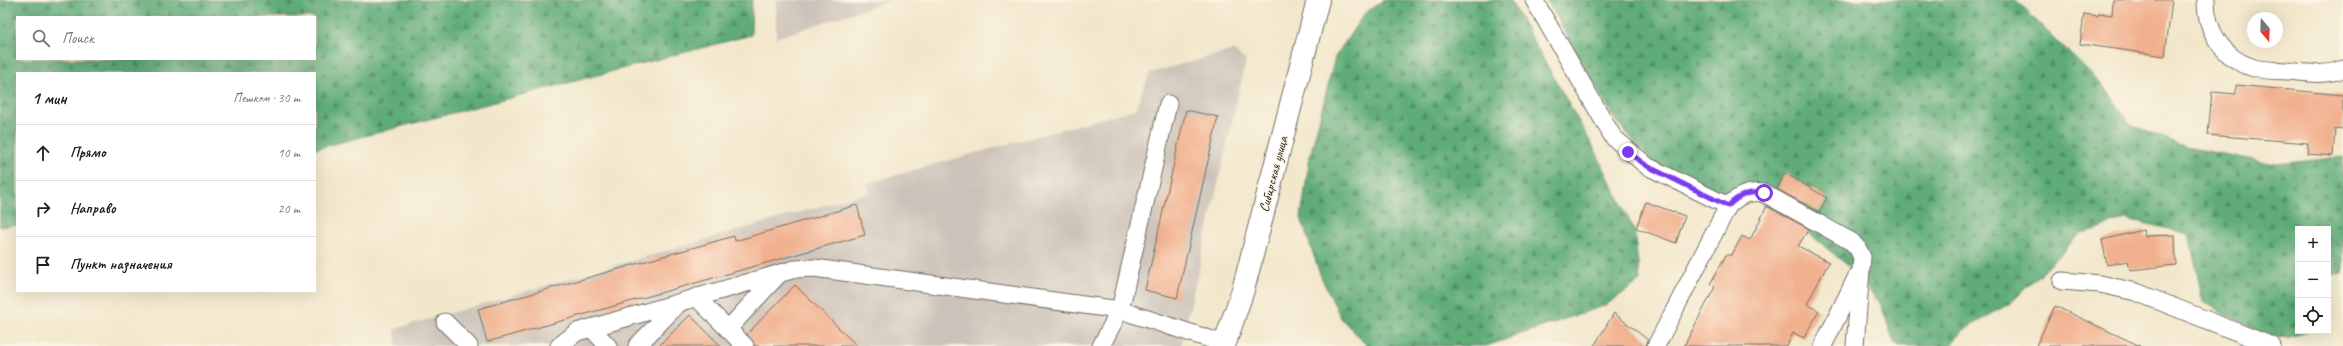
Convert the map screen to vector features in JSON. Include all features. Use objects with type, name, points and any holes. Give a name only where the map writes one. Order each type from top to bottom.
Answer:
[{"type":"street","name":"Сибирская улица","points":[[1225,345],[1243,290],[1318,0]]},
{"type":"lane","points":[[1534,0],[1613,136],[1647,166],[1728,206]]},
{"type":"lane","points":[[2206,0],[2208,21],[2213,34],[2222,47],[2237,61],[2255,68],[2317,74],[2343,69]]},
{"type":"lane","points":[[1101,346],[1120,310],[1168,104]]},
{"type":"lane","points":[[1656,346],[1728,206],[1745,194],[1754,192],[1764,193],[1852,242],[1862,257],[1855,346]]},
{"type":"lane","points":[[1823,346],[1861,267]]},
{"type":"lane","points":[[559,346],[577,332],[780,273],[795,269],[814,268],[1120,310],[1225,345]]},
{"type":"lane","points":[[728,329],[780,273]]},
{"type":"lane","points":[[2062,281],[2100,284],[2136,292],[2269,345]]},
{"type":"lane","points":[[688,299],[728,329],[745,346]]},
{"type":"lane","points":[[637,346],[688,299]]},
{"type":"lane","points":[[445,322],[469,346]]},
{"type":"lane","points":[[591,328],[608,346]]},
{"type":"shaded area","points":[[776,0],[892,0],[776,38]]},
{"type":"shaded area","points":[[1233,50],[1246,61],[1181,346],[396,346],[395,329],[870,192],[867,183],[1135,109],[1150,73]]},
{"type":"green space","points":[[0,0],[752,0],[751,35],[316,149],[316,72],[16,72],[16,225],[0,227]]},
{"type":"green space","points":[[1383,0],[1510,0],[1594,148],[1634,229],[1640,281],[1606,305],[1486,346],[1367,346],[1341,318],[1321,277],[1301,218],[1310,156],[1335,57],[1364,14]]},
{"type":"green space","points":[[1547,0],[2015,0],[2107,90],[2130,124],[2186,147],[2275,164],[2343,157],[2343,273],[2331,275],[2331,226],[2295,226],[2295,334],[2300,334],[2288,338],[2263,335],[2203,302],[2189,234],[2127,219],[2080,234],[2012,302],[1962,331],[1950,346],[1899,346],[1894,343],[1881,305],[1851,268],[1800,226],[1755,199],[1703,188],[1653,163],[1613,117]]},
{"type":"building","points":[[2113,0],[2172,0],[2165,56],[2080,44],[2084,14],[2098,16],[2099,13],[2112,15]]},
{"type":"building","points":[[2236,85],[2343,95],[2343,129],[2335,128],[2333,156],[2307,154],[2308,143],[2208,135],[2212,92],[2236,94]]},
{"type":"building","points":[[1186,110],[1218,117],[1177,298],[1145,290]]},
{"type":"building","points":[[1785,173],[1827,198],[1819,212],[1777,189]]},
{"type":"building","points":[[1646,202],[1685,216],[1676,243],[1636,228]]},
{"type":"building","points":[[857,205],[865,235],[487,342],[478,309],[734,236],[735,241]]},
{"type":"building","points":[[1767,206],[1809,229],[1798,246],[1829,262],[1807,304],[1819,311],[1804,338],[1793,333],[1787,346],[1684,346],[1715,287],[1710,284],[1726,255],[1732,255],[1742,236],[1750,240]]},
{"type":"building","points":[[2143,230],[2145,236],[2175,235],[2176,265],[2130,270],[2128,261],[2107,265],[2102,240]]},
{"type":"building","points":[[795,285],[857,346],[755,346],[747,334]]},
{"type":"building","points":[[2055,306],[2140,346],[2036,346]]},
{"type":"building","points":[[1614,313],[1648,340],[1646,346],[1594,346]]},
{"type":"building","points":[[690,315],[721,346],[659,346]]},
{"type":"route","points":[[1628,152],[1647,166],[1728,206],[1737,198],[1745,194],[1754,192],[1764,193]]}]
